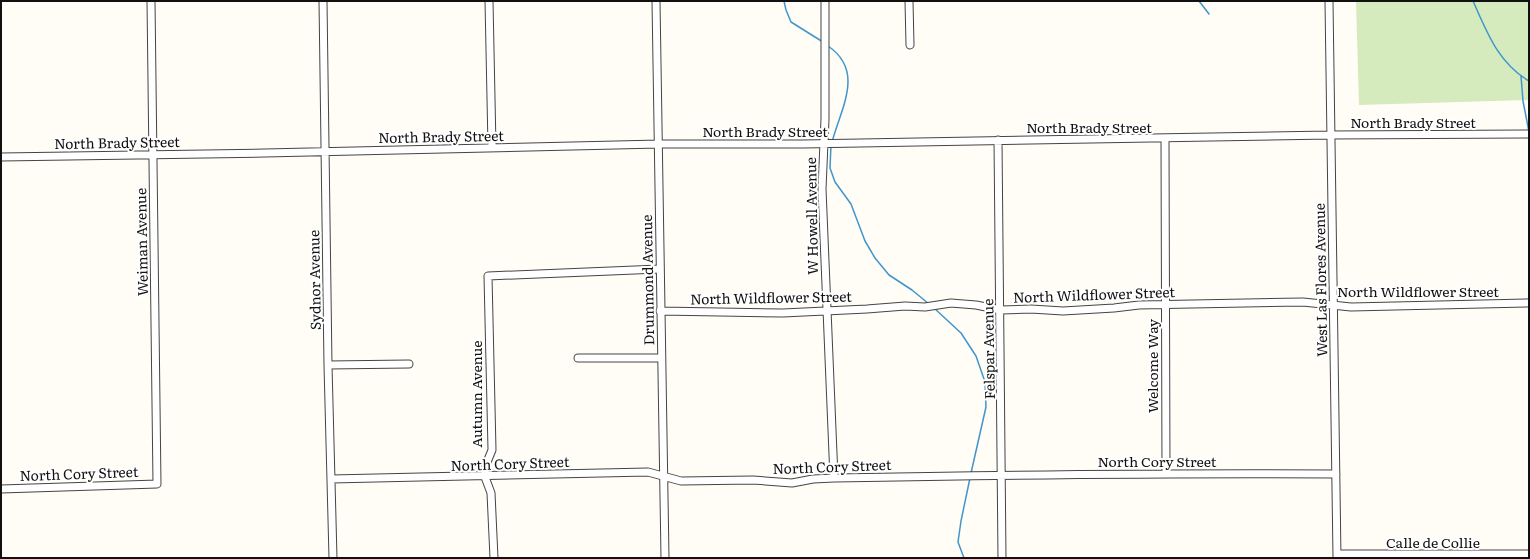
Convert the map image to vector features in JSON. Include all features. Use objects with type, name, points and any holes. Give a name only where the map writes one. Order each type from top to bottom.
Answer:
[{"type":"street","name":"Weiman Avenue","points":[[151,1],[157,484]]},
{"type":"street","name":"Sydnor Avenue","points":[[323,1],[328,365],[333,558]]},
{"type":"street","points":[[489,1],[492,147]]},
{"type":"street","name":"Drummond Avenue","points":[[656,1],[659,144],[659,269],[665,558]]},
{"type":"street","name":"W Howell Avenue","points":[[825,1],[825,119],[822,189],[834,478]]},
{"type":"street","points":[[909,1],[910,45]]},
{"type":"street","name":"West Las Flores Avenue","points":[[1329,1],[1337,556]]},
{"type":"street","name":"North Brady Street","points":[[1,158],[659,144],[1529,134]]},
{"type":"street","name":"Welcome Way","points":[[1165,139],[1164,305],[1166,473]]},
{"type":"street","name":"Felspar Avenue","points":[[998,140],[1001,310],[1002,558]]},
{"type":"street","name":"Autumn Avenue","points":[[494,558],[491,493],[485,477],[485,468],[492,450],[488,276],[659,269]]},
{"type":"street","name":"North Wildflower Street","points":[[660,311],[783,313],[905,306],[925,307],[951,303],[976,305],[1001,310],[1031,309],[1062,311],[1164,305],[1303,302],[1351,307],[1529,303]]},
{"type":"street","points":[[578,358],[661,358]]},
{"type":"street","points":[[328,365],[409,364]]},
{"type":"street","name":"North Cory Street","points":[[331,479],[485,477],[648,472],[681,481],[753,480],[792,483],[834,478],[1002,475],[1166,473],[1336,474]]},
{"type":"street","name":"North Cory Street","points":[[1,489],[157,484]]},
{"type":"street","name":"Calle de Collie","points":[[1337,556],[1529,554]]},
{"type":"green space","points":[[1356,1],[1529,1],[1529,100],[1359,105]]},
{"type":"waterway","points":[[784,1],[791,22],[823,42]]},
{"type":"waterway","points":[[1199,1],[1209,14]]},
{"type":"waterway","points":[[1473,1],[1501,56],[1518,74],[1529,81]]},
{"type":"waterway","points":[[828,46],[839,56],[846,67],[848,78],[847,91],[832,142]]},
{"type":"waterway","points":[[1521,76],[1523,101],[1529,132]]},
{"type":"waterway","points":[[831,145],[830,168],[835,182],[851,204],[865,241],[875,258],[889,275],[912,290],[929,304]]},
{"type":"waterway","points":[[934,308],[961,333],[976,356],[985,382],[986,407],[971,473]]},
{"type":"waterway","points":[[964,558],[958,542],[970,478]]}]
